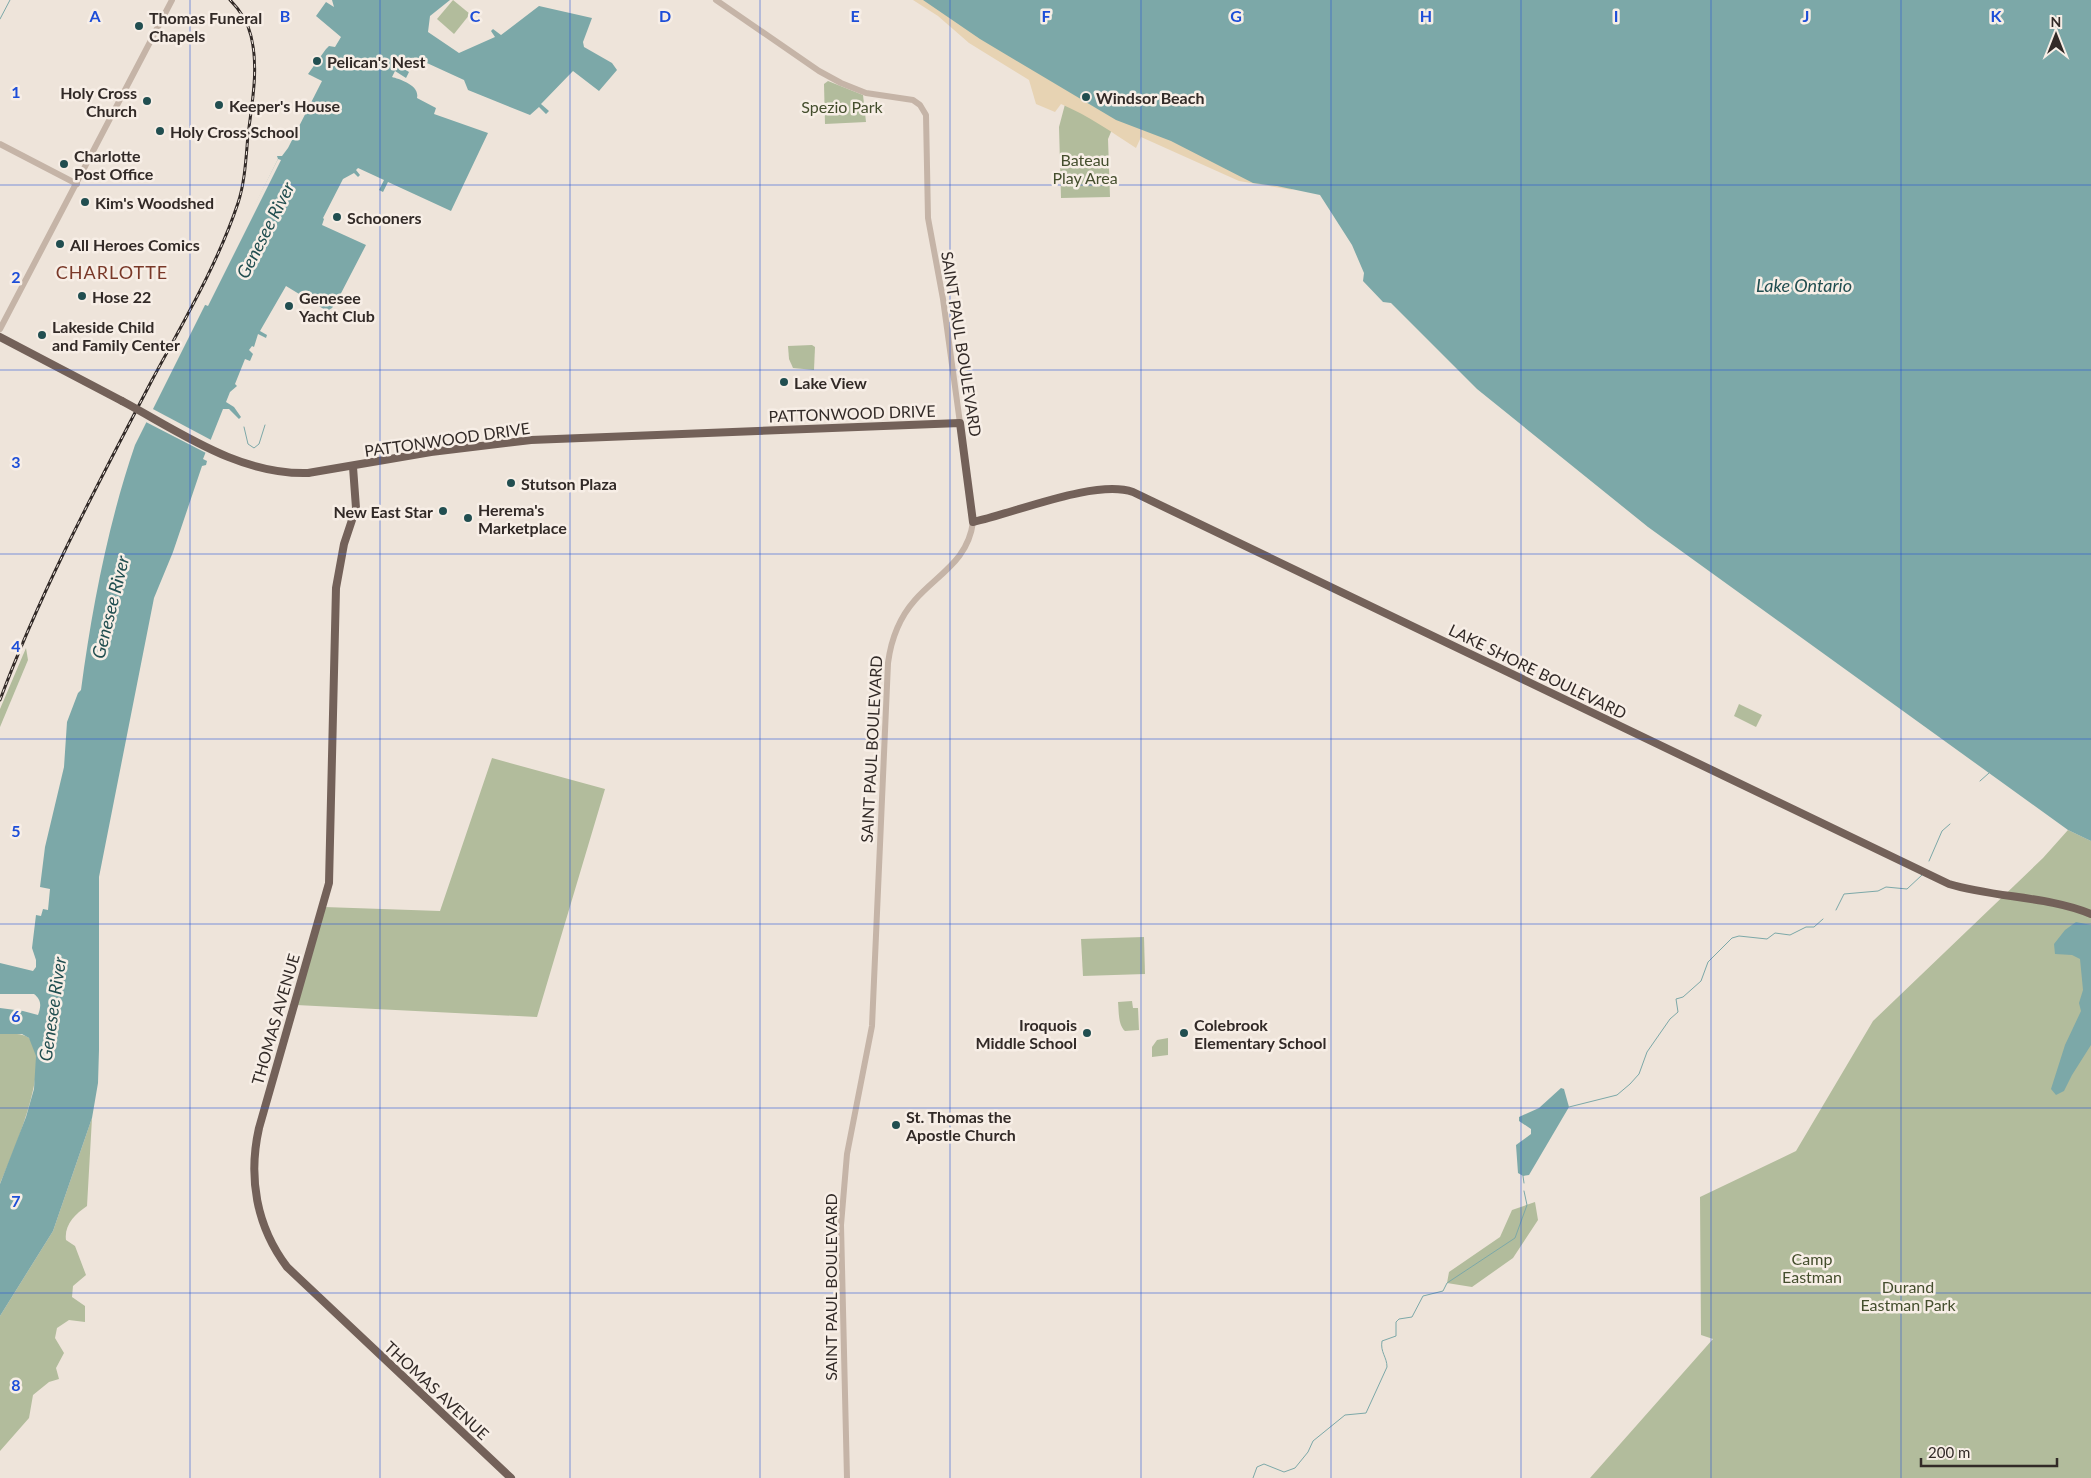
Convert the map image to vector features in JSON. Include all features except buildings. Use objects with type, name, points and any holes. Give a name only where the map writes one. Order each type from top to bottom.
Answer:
[{"type":"main road","name":"PATTONWOOD DRIVE","points":[[0,337],[242,463],[274,472],[308,474],[450,449],[531,440],[960,422]]},
{"type":"main road","name":"SAINT PAUL BOULEVARD","points":[[960,422],[973,522]]},
{"type":"main road","name":"THOMAS AVENUE","points":[[353,467],[356,508],[344,544],[336,588],[329,883],[258,1128],[254,1156],[255,1189],[259,1210],[270,1243],[287,1267],[511,1478]]},
{"type":"main road","name":"LAKE SHORE BOULEVARD","points":[[973,522],[1091,490],[1115,487],[1133,492],[1949,884],[1975,892],[2065,905],[2091,914]]},
{"type":"street","points":[[0,329],[172,0]]},
{"type":"street","name":"SAINT PAUL BOULEVARD","points":[[716,0],[819,71],[841,83],[866,93],[913,100],[920,105],[926,115],[928,218],[943,299],[960,422]]},
{"type":"street","points":[[0,144],[77,184]]},
{"type":"street","name":"SAINT PAUL BOULEVARD","points":[[847,1478],[841,1217],[847,1154],[872,1026],[888,663],[893,638],[904,614],[915,599],[960,558],[969,542],[973,522]]},
{"type":"green space","points":[[453,0],[470,14],[454,34],[437,19]]},
{"type":"green space","name":"Spezio Park","points":[[828,81],[863,95],[866,122],[825,124],[824,84]]},
{"type":"green space","name":"Bateau Play Area","points":[[1068,93],[1116,120],[1108,139],[1110,197],[1061,198],[1059,127]]},
{"type":"green space","points":[[812,345],[815,347],[814,370],[793,368],[789,359],[788,346]]},
{"type":"green space","points":[[26,648],[28,660],[0,727],[0,709]]},
{"type":"green space","points":[[1739,704],[1762,715],[1756,727],[1734,716]]},
{"type":"green space","points":[[492,758],[605,789],[537,1017],[296,1005],[324,907],[440,911]]},
{"type":"green space","name":"Durand Eastman Park","points":[[2068,830],[2091,841],[2091,1478],[1590,1478],[1713,1339],[1701,1335],[1700,1197],[1796,1151],[1873,1021],[2043,858]]},
{"type":"green space","points":[[1144,937],[1145,974],[1083,976],[1081,939]]},
{"type":"green space","points":[[1132,1001],[1133,1008],[1138,1008],[1139,1030],[1125,1031],[1120,1022],[1118,1002]]},
{"type":"green space","points":[[0,1034],[20,1034],[30,1039],[36,1051],[37,1068],[28,1110],[13,1154],[0,1184]]},
{"type":"green space","points":[[1168,1038],[1168,1055],[1152,1057],[1152,1047],[1157,1040]]},
{"type":"green space","points":[[92,1118],[87,1206],[71,1220],[66,1235],[66,1240],[75,1246],[86,1275],[73,1286],[72,1297],[85,1306],[85,1322],[69,1320],[57,1328],[55,1338],[64,1353],[56,1368],[59,1379],[49,1382],[33,1395],[29,1418],[0,1451],[0,1316],[53,1231]]},
{"type":"green space","points":[[1535,1202],[1538,1220],[1513,1258],[1472,1287],[1447,1283],[1449,1272],[1500,1237],[1512,1210]]},
{"type":"sand","name":"Windsor Beach","points":[[913,0],[992,0],[1293,190],[1239,181],[1141,137],[1136,148],[1090,119],[1061,104],[1055,112],[1036,104],[1029,80],[969,43],[938,16]]},
{"type":"water","name":"Genesee River","points":[[332,0],[450,0],[430,16],[428,32],[459,53],[495,37],[491,31],[493,29],[501,35],[539,6],[592,18],[583,42],[584,47],[612,63],[617,70],[599,91],[573,71],[541,104],[549,111],[546,114],[539,107],[530,115],[468,90],[464,80],[416,58],[407,59],[397,65],[409,72],[406,78],[395,71],[392,77],[412,86],[417,93],[417,98],[436,108],[434,114],[488,133],[451,211],[388,182],[383,192],[379,190],[384,180],[358,168],[356,170],[360,175],[358,177],[354,173],[343,179],[323,218],[322,225],[366,245],[337,301],[327,311],[286,286],[260,331],[267,335],[266,338],[258,334],[254,347],[252,346],[249,350],[253,354],[250,361],[245,359],[235,384],[237,386],[230,392],[226,402],[234,407],[241,417],[239,419],[229,409],[223,409],[203,459],[207,461],[206,465],[202,466],[173,552],[154,598],[99,877],[99,1050],[98,1083],[92,1118],[53,1231],[0,1316],[0,1184],[26,1117],[34,1089],[36,1056],[29,1038],[22,1034],[0,1034],[0,1008],[38,1015],[40,1001],[34,994],[0,994],[0,963],[33,971],[36,967],[32,948],[36,915],[41,916],[43,909],[48,910],[50,889],[40,887],[45,847],[64,767],[67,722],[78,693],[81,690],[102,566],[125,475],[135,445],[278,159],[277,156],[282,156],[288,148],[322,81],[308,74],[326,49],[329,46],[335,47],[341,37],[316,16],[326,2],[334,7]]},
{"type":"water","name":"Lake Ontario","points":[[923,0],[2091,0],[2091,841],[2068,830],[1648,527],[1477,389],[1391,303],[1383,302],[1363,281],[1364,273],[1352,245],[1320,195],[1253,183],[1171,141],[1116,120],[980,39]]},
{"type":"water","points":[[2076,922],[2091,925],[2091,1045],[2064,1091],[2056,1095],[2051,1089],[2065,1045],[2081,1011],[2079,1003],[2083,990],[2080,959],[2072,955],[2055,954],[2054,944],[2065,930]]},
{"type":"water","points":[[1561,1088],[1564,1089],[1569,1107],[1529,1175],[1523,1176],[1518,1173],[1516,1145],[1531,1134],[1531,1129],[1519,1121],[1519,1117],[1539,1108]]},
{"type":"pier","points":[[278,159],[281,160],[208,306],[203,304]]},
{"type":"pier","points":[[151,408],[213,441],[208,454],[144,421]]},
{"type":"waterway","points":[[0,19],[10,0]]},
{"type":"waterway","points":[[244,427],[248,444],[254,448],[259,444],[265,425]]},
{"type":"waterway","points":[[1980,781],[1989,773]]},
{"type":"waterway","points":[[1929,861],[1942,831],[1950,824]]},
{"type":"waterway","points":[[1836,910],[1844,894],[1878,891],[1886,887],[1907,889],[1922,875]]},
{"type":"waterway","points":[[1569,1107],[1617,1095],[1630,1084],[1639,1074],[1647,1052],[1670,1019],[1678,1012],[1676,999],[1683,997],[1701,981],[1708,962],[1732,938],[1739,936],[1767,939],[1775,933],[1790,935],[1806,927],[1814,927],[1823,919]]},
{"type":"waterway","points":[[1523,1176],[1524,1183]]},
{"type":"waterway","points":[[1253,1478],[1257,1467],[1264,1464],[1284,1472],[1295,1468],[1308,1452],[1313,1441],[1345,1415],[1366,1413],[1387,1367],[1382,1341],[1396,1336],[1396,1322],[1399,1319],[1412,1317],[1423,1296],[1443,1291],[1447,1283],[1515,1238],[1527,1205],[1524,1191]]},
{"type":"railway","points":[[0,700],[52,578],[110,460],[209,272],[230,226],[238,203],[245,169],[255,73],[253,48],[248,26],[230,0]]},
{"type":"place","name":"Thomas Funeral Chapels","points":[[139,26]]},
{"type":"place","name":"Pelican's Nest","points":[[317,61]]},
{"type":"place","name":"Windsor Beach","points":[[1086,97]]},
{"type":"place","name":"Holy Cross Church","points":[[147,101]]},
{"type":"place","name":"Keeper's House","points":[[219,105]]},
{"type":"place","name":"Holy Cross School","points":[[160,131]]},
{"type":"place","name":"Charlotte Post Office","points":[[64,164]]},
{"type":"place","name":"Kim's Woodshed","points":[[85,202]]},
{"type":"place","name":"Schooners","points":[[337,217]]},
{"type":"place","name":"All Heroes Comics","points":[[60,244]]},
{"type":"place","name":"Hose 22","points":[[82,296]]},
{"type":"place","name":"Genesee Yacht Club","points":[[289,306]]},
{"type":"place","name":"Lakeside Child and Family Center","points":[[42,335]]},
{"type":"place","name":"Lake View","points":[[784,382]]},
{"type":"place","name":"Stutson Plaza","points":[[511,483]]},
{"type":"place","name":"New East Star","points":[[443,511]]},
{"type":"place","name":"Herema's Marketplace","points":[[468,518]]},
{"type":"place","name":"Iroquois Middle School","points":[[1087,1033]]},
{"type":"place","name":"Colebrook Elementary School","points":[[1184,1033]]},
{"type":"place","name":"St. Thomas the Apostle Church","points":[[896,1125]]},
{"type":"district","name":"CHARLOTTE","points":[[112,272]]},
{"type":"park label","name":"Camp Eastman","points":[[1812,1267]]}]
